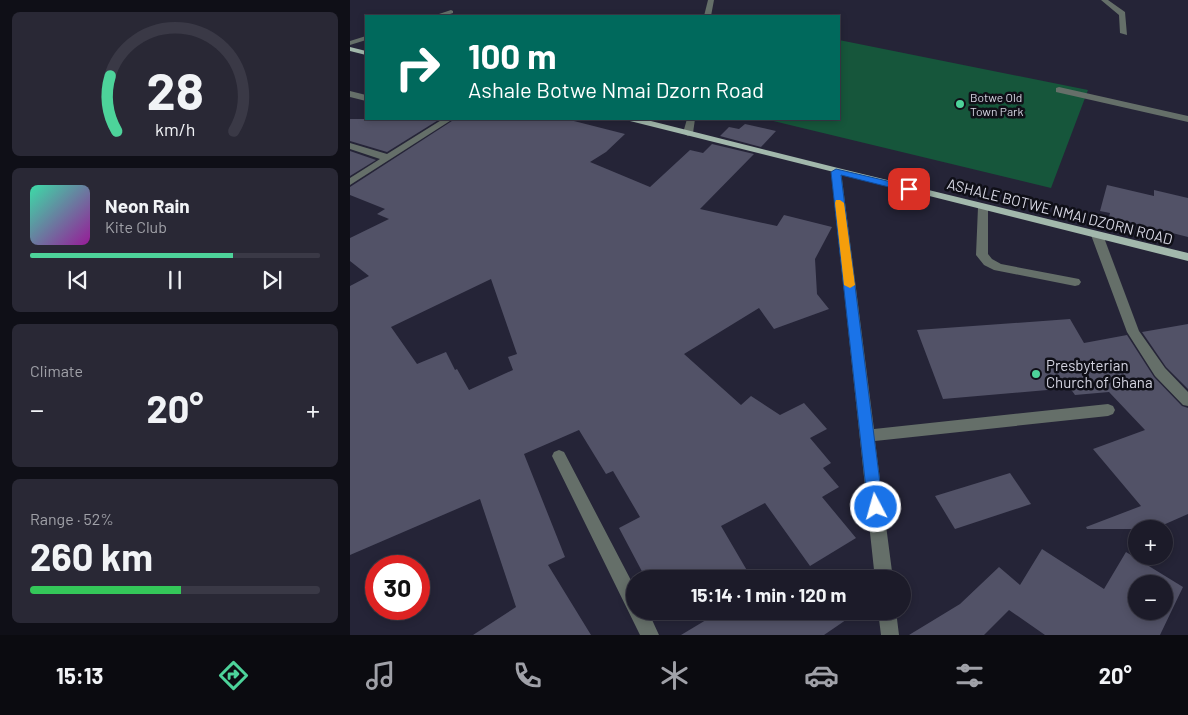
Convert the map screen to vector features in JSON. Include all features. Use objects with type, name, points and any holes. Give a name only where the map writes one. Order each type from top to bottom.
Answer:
[{"type":"main road","points":[[350,49],[365,52]]},
{"type":"main road","name":"ASHALE BOTWE NMAI DZORN ROAD","points":[[637,120],[836,172],[1188,257]]},
{"type":"street","points":[[708,15],[711,0]]},
{"type":"street","points":[[1104,0],[1122,14],[1124,33]]},
{"type":"street","points":[[440,15],[451,12]]},
{"type":"street","points":[[350,43],[365,38]]},
{"type":"street","points":[[1059,90],[1188,119]]},
{"type":"street","points":[[350,94],[365,98]]},
{"type":"street","points":[[350,182],[443,120]]},
{"type":"street","points":[[688,133],[691,120]]},
{"type":"street","points":[[350,146],[388,158]]},
{"type":"street","points":[[836,172],[883,570]]},
{"type":"street","points":[[983,207],[982,255],[988,262],[998,268],[1074,282]]},
{"type":"street","points":[[1098,235],[1134,332],[1160,372],[1188,401]]},
{"type":"street","points":[[868,436],[1108,410]]},
{"type":"street","points":[[559,456],[626,588]]},
{"type":"street","points":[[642,620],[650,635]]},
{"type":"street","points":[[888,620],[890,635]]},
{"type":"green space","name":"Botwe Old Town Park","points":[[840,40],[1088,90],[1051,188],[769,120],[840,120]]},
{"type":"building","points":[[350,119],[438,120],[387,152],[350,141]]},
{"type":"building","points":[[453,120],[570,120],[625,134],[606,152],[590,162],[650,187],[690,150],[703,153],[712,144],[754,154],[700,209],[777,226],[784,215],[832,227],[815,259],[817,294],[829,309],[774,329],[759,308],[684,354],[741,405],[751,396],[780,415],[804,403],[827,429],[810,438],[831,463],[823,468],[839,487],[822,497],[856,538],[810,566],[765,503],[721,526],[747,570],[641,570],[619,528],[640,517],[613,471],[606,474],[579,430],[524,454],[565,557],[548,565],[591,635],[473,635],[516,607],[480,499],[350,555],[350,286],[369,276],[350,261],[350,238],[389,219],[377,214],[385,209],[350,195],[350,187]],"holes":[[[491,279],[517,354],[508,357],[513,370],[469,390],[457,369],[455,370],[446,352],[417,364],[391,327]]]},
{"type":"building","points":[[745,124],[776,131],[761,147],[720,136],[729,127],[739,129]]},
{"type":"building","points":[[350,151],[376,160],[350,176]]},
{"type":"building","points":[[1107,185],[1154,196],[1154,190],[1188,198],[1188,237],[1109,217],[1110,213],[1100,211]]},
{"type":"building","points":[[1070,319],[1084,343],[1127,335],[1154,377],[1182,406],[1188,408],[1188,514],[1173,521],[1128,520],[1128,529],[1087,529],[1086,527],[1141,506],[1093,449],[1145,430],[1109,392],[1075,395],[1070,388],[943,399],[917,330]]},
{"type":"building","points":[[1188,324],[1188,389],[1166,367],[1142,332]]},
{"type":"building","points":[[1010,473],[1031,504],[955,529],[935,496]]},
{"type":"building","points":[[1042,549],[1104,589],[1126,552],[1128,553],[1128,565],[1147,565],[1163,575],[1128,575],[1128,620],[1167,620],[1160,635],[1045,635],[1009,610],[984,635],[909,635],[960,604],[999,567],[1020,585]]},
{"type":"building","points":[[1173,581],[1183,587],[1173,608]]},
{"type":"building","points":[[706,620],[846,620],[824,635],[681,635]]},
{"type":"slow traffic","points":[[840,203],[850,285]]},
{"type":"place","name":"Botwe Old Town Park","points":[[960,104]]},
{"type":"place","name":"Presbyterian Church of Ghana","points":[[1036,374]]},
{"type":"route","points":[[876,507],[836,172],[909,189]]}]
